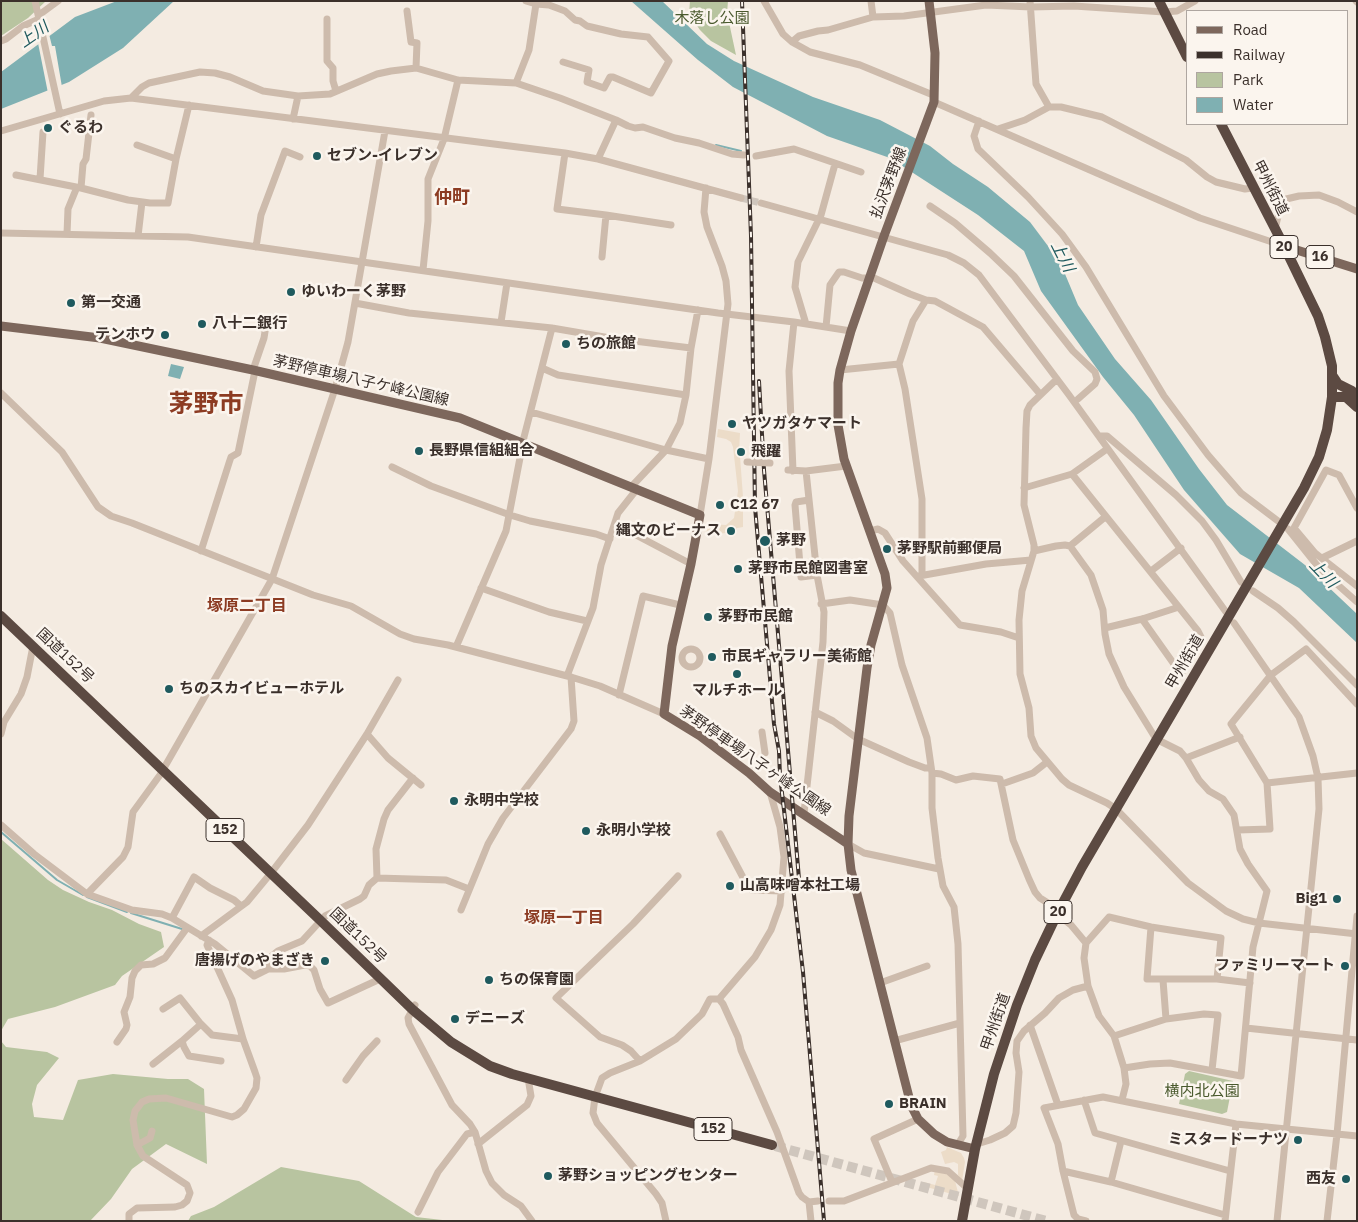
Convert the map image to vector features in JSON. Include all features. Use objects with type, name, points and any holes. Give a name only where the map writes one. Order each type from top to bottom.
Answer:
[{"type":"highway","points":[[1159,1],[1186,54]]},
{"type":"highway","name":"甲州街道","points":[[962,1221],[976,1146],[994,1074],[1016,1005],[1035,960],[1058,912],[1116,809],[1304,488],[1319,457],[1328,430],[1332,397],[1332,375],[1330,353],[1318,316],[1222,125]]},
{"type":"highway","points":[[1332,375],[1338,384],[1355,392]]},
{"type":"highway","points":[[1332,397],[1346,397],[1357,407]]},
{"type":"highway","name":"国道152号","points":[[1,616],[380,979],[462,1050],[490,1066],[528,1078],[772,1145]]},
{"type":"main road","name":"払沢茅野線","points":[[846,466],[838,425],[837,403],[840,370],[851,331],[900,190],[904,186],[933,99],[935,53],[929,1]]},
{"type":"main road","name":"16","points":[[1284,246],[1356,270]]},
{"type":"main road","name":"茅野停車場八子ケ峰公園線","points":[[1,326],[100,338],[460,418],[700,515]]},
{"type":"main road","points":[[846,466],[870,532]]},
{"type":"main road","name":"茅野停車場八子ヶ峰公園線","points":[[700,515],[670,660],[664,714],[700,736],[749,773],[770,792],[848,844]]},
{"type":"main road","name":"茅野停車場八子ヶ峰公園線","points":[[870,532],[885,574],[887,588],[866,668],[848,844],[851,870],[911,1105],[918,1119],[934,1134],[947,1142],[976,1146]]},
{"type":"street","points":[[35,1],[60,114]]},
{"type":"street","points":[[1,41],[23,26],[39,20],[58,1]]},
{"type":"street","points":[[526,1],[549,5],[565,11],[575,20],[587,26],[648,38],[669,60],[651,93],[613,77],[610,77],[604,88],[587,82],[588,70],[564,62]]},
{"type":"street","points":[[764,1],[783,34],[792,42],[810,52],[860,65],[979,121],[1200,218],[1284,246]]},
{"type":"street","points":[[871,1],[873,17]]},
{"type":"street","points":[[792,42],[799,36],[873,17],[931,13],[986,5],[1030,4],[1164,12],[1177,11],[1195,1]]},
{"type":"street","points":[[516,83],[529,50],[536,4]]},
{"type":"street","points":[[1030,4],[1036,84],[1049,107]]},
{"type":"street","points":[[408,11],[411,42],[417,43],[416,68]]},
{"type":"street","points":[[327,19],[327,61],[334,68],[333,81],[336,91]]},
{"type":"street","points":[[131,98],[142,86],[200,72],[230,77],[264,92],[298,96],[330,94],[377,74],[416,68],[458,80],[516,83],[560,98],[635,128],[643,127],[732,154],[744,155]]},
{"type":"street","points":[[423,270],[428,221],[428,179],[444,139],[458,80]]},
{"type":"street","points":[[293,119],[298,96]]},
{"type":"street","points":[[1,130],[104,101],[131,98],[565,153],[598,159],[740,198]]},
{"type":"street","points":[[16,175],[142,202],[168,203],[189,105]]},
{"type":"street","points":[[998,129],[1025,120],[1049,107],[1062,107],[1102,117],[1186,160],[1216,182],[1245,189],[1253,188]]},
{"type":"street","points":[[67,234],[68,209],[79,187],[83,164],[86,159],[91,114]]},
{"type":"street","points":[[598,159],[616,120]]},
{"type":"street","points":[[979,121],[974,136],[978,149],[1028,197],[1062,234],[1086,267],[1164,396],[1208,455],[1241,493],[1282,526],[1320,569],[1357,602]]},
{"type":"street","points":[[87,894],[123,858],[128,847],[133,812],[162,769],[272,580],[335,389],[348,342],[385,131]]},
{"type":"street","points":[[40,179],[43,132]]},
{"type":"street","points":[[137,145],[176,160]]},
{"type":"street","points":[[756,156],[794,149],[861,172]]},
{"type":"street","points":[[256,247],[261,215],[285,151],[300,157]]},
{"type":"street","points":[[565,153],[557,209],[671,225]]},
{"type":"street","points":[[806,324],[795,287],[798,262],[818,220],[829,191],[836,164]]},
{"type":"street","points":[[700,515],[709,459],[728,299],[722,266],[707,227],[704,212],[706,188]]},
{"type":"street","points":[[1274,230],[1282,200],[1299,196],[1319,195],[1357,212]]},
{"type":"street","points":[[138,236],[142,202]]},
{"type":"street","points":[[761,203],[948,255],[971,269],[989,287],[1226,612]]},
{"type":"street","points":[[930,206],[954,223],[1014,276],[1073,352],[1095,372],[1097,379],[1095,384],[1078,399]]},
{"type":"street","points":[[602,257],[606,215]]},
{"type":"street","points":[[1,233],[188,237],[851,331]]},
{"type":"street","points":[[826,327],[830,285],[839,272],[862,278],[874,278],[926,300],[935,301],[983,327],[1040,394]]},
{"type":"street","points":[[501,322],[507,283]]},
{"type":"street","points":[[919,576],[922,499],[905,389],[898,364],[913,321],[926,300]]},
{"type":"street","points":[[356,303],[410,313],[552,328],[610,338],[691,348]]},
{"type":"street","points":[[461,910],[488,844],[503,818],[571,729],[574,720],[569,677],[593,608],[601,565],[621,508],[634,488],[666,450],[680,423],[686,395],[691,348],[698,310]]},
{"type":"street","points":[[201,551],[231,457],[238,453],[254,371],[268,319]]},
{"type":"street","points":[[794,322],[789,372],[791,470],[806,471],[846,466]]},
{"type":"street","points":[[456,647],[506,531],[531,412],[552,328]]},
{"type":"street","points":[[840,370],[898,364]]},
{"type":"street","points":[[542,368],[558,375],[686,395]]},
{"type":"street","points":[[1057,379],[1030,405],[1028,411],[1024,505],[1034,551],[1022,591],[1019,638],[1020,674],[1029,708],[1031,736],[1036,748],[1062,780],[1116,809],[1188,883],[1226,911],[1243,919],[1259,923],[1356,934]]},
{"type":"street","points":[[1,393],[62,452],[98,507],[110,516],[132,523],[272,580],[351,606],[400,634],[414,639],[456,647],[600,686],[664,714]]},
{"type":"street","points":[[531,412],[666,450],[709,459]]},
{"type":"street","points":[[1099,436],[1107,436],[1192,511],[1216,540],[1241,582]]},
{"type":"street","points":[[1024,488],[1072,474],[1107,448]]},
{"type":"street","points":[[747,462],[770,463]]},
{"type":"street","points":[[392,467],[431,486],[530,522],[596,534],[610,539]]},
{"type":"street","points":[[1357,508],[1339,474],[1326,470],[1294,528],[1315,553],[1357,586]]},
{"type":"street","points":[[804,813],[823,642],[824,612],[817,576],[806,471]]},
{"type":"street","points":[[1072,474],[1198,630],[1202,639],[1181,674],[1142,619]]},
{"type":"street","points":[[809,500],[796,502],[795,505],[801,577],[817,576]]},
{"type":"street","points":[[1070,546],[1105,517]]},
{"type":"street","points":[[615,524],[691,564]]},
{"type":"street","points":[[870,532],[878,529],[885,533],[903,561],[919,576],[960,625],[1000,632],[1019,638]]},
{"type":"street","points":[[1322,558],[1357,541]]},
{"type":"street","points":[[1034,551],[1056,546],[1070,546],[1091,575],[1102,610],[1104,634],[1110,654],[1124,686],[1156,739],[1180,751],[1208,791],[1223,800],[1234,816],[1240,849],[1267,891],[1253,948],[1241,1076],[1170,1063],[1124,1068]]},
{"type":"street","points":[[1151,571],[1181,548]]},
{"type":"street","points":[[919,576],[986,564],[1031,560]]},
{"type":"street","points":[[481,588],[549,612],[587,621]]},
{"type":"street","points":[[1253,591],[1283,613],[1357,685]]},
{"type":"street","points":[[619,695],[643,596],[680,605]]},
{"type":"street","points":[[821,604],[850,600],[883,605],[892,618],[902,665],[927,738],[932,771],[932,808],[940,869],[943,886],[954,907],[958,944],[963,1136],[958,1144]]},
{"type":"street","points":[[1105,628],[1179,607]]},
{"type":"street","points":[[1234,623],[1299,717],[1313,756],[1318,778],[1319,809],[1277,1221]]},
{"type":"street","points":[[1,734],[4,722],[22,694],[28,677],[33,646]]},
{"type":"street","points":[[1238,830],[1270,829],[1268,783],[1231,724],[1271,675],[1306,649],[1357,704]]},
{"type":"street","points":[[201,936],[241,906],[271,873],[308,825],[367,734],[398,680]]},
{"type":"street","points":[[815,712],[833,721],[858,739],[909,762],[956,780],[973,776],[1000,779],[1013,840],[1032,886],[1040,898],[1058,912],[1086,943]]},
{"type":"street","points":[[762,732],[765,753]]},
{"type":"street","points":[[367,734],[388,758],[421,785]]},
{"type":"street","points":[[1186,758],[1240,737]]},
{"type":"street","points":[[1002,784],[1033,773],[1048,762]]},
{"type":"street","points":[[1268,783],[1357,773]]},
{"type":"street","points":[[378,878],[376,849],[384,819],[388,810],[413,778]]},
{"type":"street","points":[[719,1000],[755,957],[770,930],[780,905],[784,857],[780,827],[770,792]]},
{"type":"street","points":[[1,825],[34,854],[87,894],[132,910],[162,914],[172,918],[215,944],[254,976],[268,969],[310,966],[314,970],[320,989],[328,1003],[380,979]]},
{"type":"street","points":[[720,834],[747,885],[752,890],[782,891]]},
{"type":"street","points":[[848,844],[864,853],[940,869]]},
{"type":"street","points":[[640,1061],[622,1045],[600,1037],[556,998],[633,924],[678,876]]},
{"type":"street","points":[[172,918],[194,877],[241,906]]},
{"type":"street","points":[[268,969],[267,960],[278,951],[302,941],[325,916],[360,899],[364,896],[369,885],[378,878],[446,880],[469,889]]},
{"type":"street","points":[[1327,1221],[1357,916]]},
{"type":"street","points":[[1122,1100],[1126,1084],[1124,1068],[1114,1036],[1098,1016],[1088,986],[1084,958],[1086,943],[1109,918],[1221,938],[1217,979]]},
{"type":"street","points":[[1151,927],[1147,979],[1217,979],[1250,983]]},
{"type":"street","points":[[117,1042],[126,1029],[127,1024],[124,1012],[130,997],[132,978],[135,971],[141,965],[154,964],[164,958],[187,928]]},
{"type":"street","points":[[129,1221],[130,1214],[137,1208],[175,1207],[187,1201],[190,1193],[187,1185],[143,1156],[137,1146],[133,1120],[135,1111],[142,1102],[149,1099],[166,1098],[226,1116],[237,1115],[244,1109],[256,1088],[257,1078],[232,1000],[207,946],[208,940]]},
{"type":"street","points":[[880,983],[927,966]]},
{"type":"street","points":[[1163,980],[1166,1019]]},
{"type":"street","points":[[976,1146],[1005,1133],[1013,1126],[1019,1072],[1016,1053],[1017,1041],[1030,1025],[1059,998],[1073,990],[1088,986]]},
{"type":"street","points":[[163,1009],[180,998],[212,1035],[243,1039]]},
{"type":"street","points":[[666,1221],[662,1203],[656,1194],[597,1123],[593,1113],[595,1096],[602,1078],[640,1061],[676,1039],[702,1014],[710,999],[719,1000],[723,1004],[777,1132],[799,1193],[809,1202],[818,1201]]},
{"type":"street","points":[[414,1007],[408,1018],[409,1024],[452,1105],[475,1132],[486,1171],[492,1183],[504,1195],[522,1206],[532,1221]]},
{"type":"street","points":[[1114,1036],[1166,1019],[1204,1014],[1218,1015],[1212,1070]]},
{"type":"street","points":[[894,1040],[960,1023]]},
{"type":"street","points":[[153,1064],[201,1024]]},
{"type":"street","points":[[1030,1025],[1058,1105]]},
{"type":"street","points":[[1246,1028],[1357,1040]]},
{"type":"street","points":[[182,1041],[189,1056],[221,1061]]},
{"type":"street","points":[[346,1080],[377,1042]]},
{"type":"street","points":[[478,1144],[527,1105],[531,1096],[528,1078]]},
{"type":"street","points":[[1086,1221],[1078,1219],[1074,1215],[1058,1144],[1044,1108],[1103,1097],[1236,1124],[1357,1136]]},
{"type":"street","points":[[1084,1100],[1095,1133],[1230,1171]]},
{"type":"street","points":[[892,1182],[874,1139],[918,1119]]},
{"type":"street","points":[[1063,1171],[1110,1182],[1225,1218],[1236,1124]]},
{"type":"street","points":[[137,1146],[150,1138],[152,1131]]},
{"type":"street","points":[[418,1212],[438,1172],[467,1134],[475,1132]]},
{"type":"street","points":[[1110,1182],[1121,1141]]},
{"type":"street","points":[[829,1200],[844,1201],[931,1168],[937,1168],[952,1174],[960,1183],[968,1188]]},
{"type":"street","points":[[809,1202],[811,1221]]},
{"type":"green space","points":[[1,1],[46,1],[28,18],[1,36]]},
{"type":"green space","name":"木落し公園","points":[[690,1],[728,1],[727,13],[736,55],[711,41],[700,30],[689,14]]},
{"type":"green space","points":[[1,839],[48,880],[63,890],[161,932],[164,947],[122,976],[115,985],[55,1007],[8,1019],[1,1031]]},
{"type":"green space","points":[[1,1041],[6,1047],[47,1052],[59,1058],[37,1085],[32,1104],[34,1117],[63,1120],[78,1080],[113,1074],[188,1079],[204,1089],[207,1164],[166,1144],[132,1169],[111,1199],[90,1221],[1,1221]]},
{"type":"green space","name":"横内北公園","points":[[1189,1071],[1233,1081],[1227,1112],[1222,1114],[1179,1104],[1185,1074]]},
{"type":"green space","points":[[281,1167],[359,1181],[416,1217],[451,1221],[188,1221],[191,1216],[214,1207]]},
{"type":"shaded area","points":[[718,429],[740,433],[739,453],[743,497],[743,527],[737,528],[737,532],[706,535],[707,526],[710,524],[726,525],[734,518],[738,491],[733,447],[731,442],[717,437]]},
{"type":"shaded area","points":[[947,1147],[961,1153],[964,1158],[962,1181],[958,1175],[958,1164],[954,1162],[945,1164],[941,1152],[946,1150]]},
{"type":"shaded area","points":[[935,1169],[947,1174],[955,1181],[959,1196],[923,1186],[924,1182],[935,1185],[938,1176],[934,1175]]},
{"type":"water","points":[[117,1],[174,1],[123,48],[69,82],[1,109],[1,72],[75,17]]},
{"type":"water","points":[[631,1],[662,1],[707,44],[734,61],[813,97],[880,120],[930,146],[988,187],[1030,222],[1060,262],[1078,305],[1115,359],[1151,400],[1199,469],[1227,505],[1305,565],[1357,614],[1357,643],[1299,588],[1240,554],[1184,490],[1134,415],[1103,377],[1041,291],[1024,251],[978,215],[890,158],[827,136],[733,87],[698,60]]},
{"type":"water","points":[[171,364],[184,367],[180,379],[168,376]]},
{"type":"pier","points":[[49,34],[52,46],[55,46],[62,87],[48,93],[38,43]]},
{"type":"waterway","points":[[716,145],[741,151]]},
{"type":"waterway","points":[[1,832],[57,880],[83,895]]},
{"type":"waterway","points":[[87,897],[127,912]]},
{"type":"waterway","points":[[131,913],[182,929]]},
{"type":"tunnel","points":[[741,198],[761,203]]},
{"type":"tunnel","points":[[775,1146],[1046,1221]]},
{"type":"railway","points":[[742,1],[751,236],[755,507],[774,724],[779,751],[780,776],[803,972],[824,1221]]},
{"type":"railway","points":[[759,381],[764,470],[799,879]]},
{"type":"place","name":"ぐるわ","points":[[48,128]]},
{"type":"place","name":"セブン-イレブン","points":[[317,156]]},
{"type":"place","name":"ゆいわーく茅野","points":[[291,292]]},
{"type":"place","name":"第一交通","points":[[71,303]]},
{"type":"place","name":"八十二銀行","points":[[202,324]]},
{"type":"place","name":"テンホウ","points":[[165,335]]},
{"type":"place","name":"ちの旅館","points":[[566,344]]},
{"type":"place","name":"ヤツガタケマート","points":[[732,424]]},
{"type":"place","name":"長野県信組組合","points":[[419,451]]},
{"type":"place","name":"飛躍","points":[[741,452]]},
{"type":"place","name":"C12 67","points":[[720,505]]},
{"type":"place","name":"縄文のビーナス","points":[[731,531]]},
{"type":"place","name":"茅野","points":[[765,541]]},
{"type":"place","name":"茅野駅前郵便局","points":[[887,549]]},
{"type":"place","name":"茅野市民館図書室","points":[[738,569]]},
{"type":"place","name":"茅野市民館","points":[[708,617]]},
{"type":"place","name":"市民ギャラリー美術館","points":[[712,657]]},
{"type":"place","name":"マルチホール","points":[[737,674]]},
{"type":"place","name":"ちのスカイビューホテル","points":[[169,689]]},
{"type":"place","name":"永明中学校","points":[[454,801]]},
{"type":"place","name":"永明小学校","points":[[586,831]]},
{"type":"place","name":"山高味噌本社工場","points":[[730,886]]},
{"type":"place","name":"Big1","points":[[1337,899]]},
{"type":"place","name":"唐揚げのやまざき","points":[[325,961]]},
{"type":"place","name":"ファミリーマート","points":[[1345,966]]},
{"type":"place","name":"ちの保育園","points":[[489,980]]},
{"type":"place","name":"デニーズ","points":[[455,1019]]},
{"type":"place","name":"BRAIN","points":[[889,1104]]},
{"type":"place","name":"ミスタードーナツ","points":[[1298,1140]]},
{"type":"place","name":"茅野ショッピングセンター","points":[[548,1176]]},
{"type":"place","name":"西友","points":[[1346,1179]]},
{"type":"district","name":"仲町","points":[[452,198]]},
{"type":"district","name":"茅野市","points":[[206,405]]},
{"type":"district","name":"塚原二丁目","points":[[247,606]]},
{"type":"district","name":"塚原一丁目","points":[[564,918]]},
{"type":"water label","name":"上川","points":[[34,35]]},
{"type":"water label","name":"上川","points":[[1062,257]]},
{"type":"water label","name":"上川","points":[[1323,574]]}]
